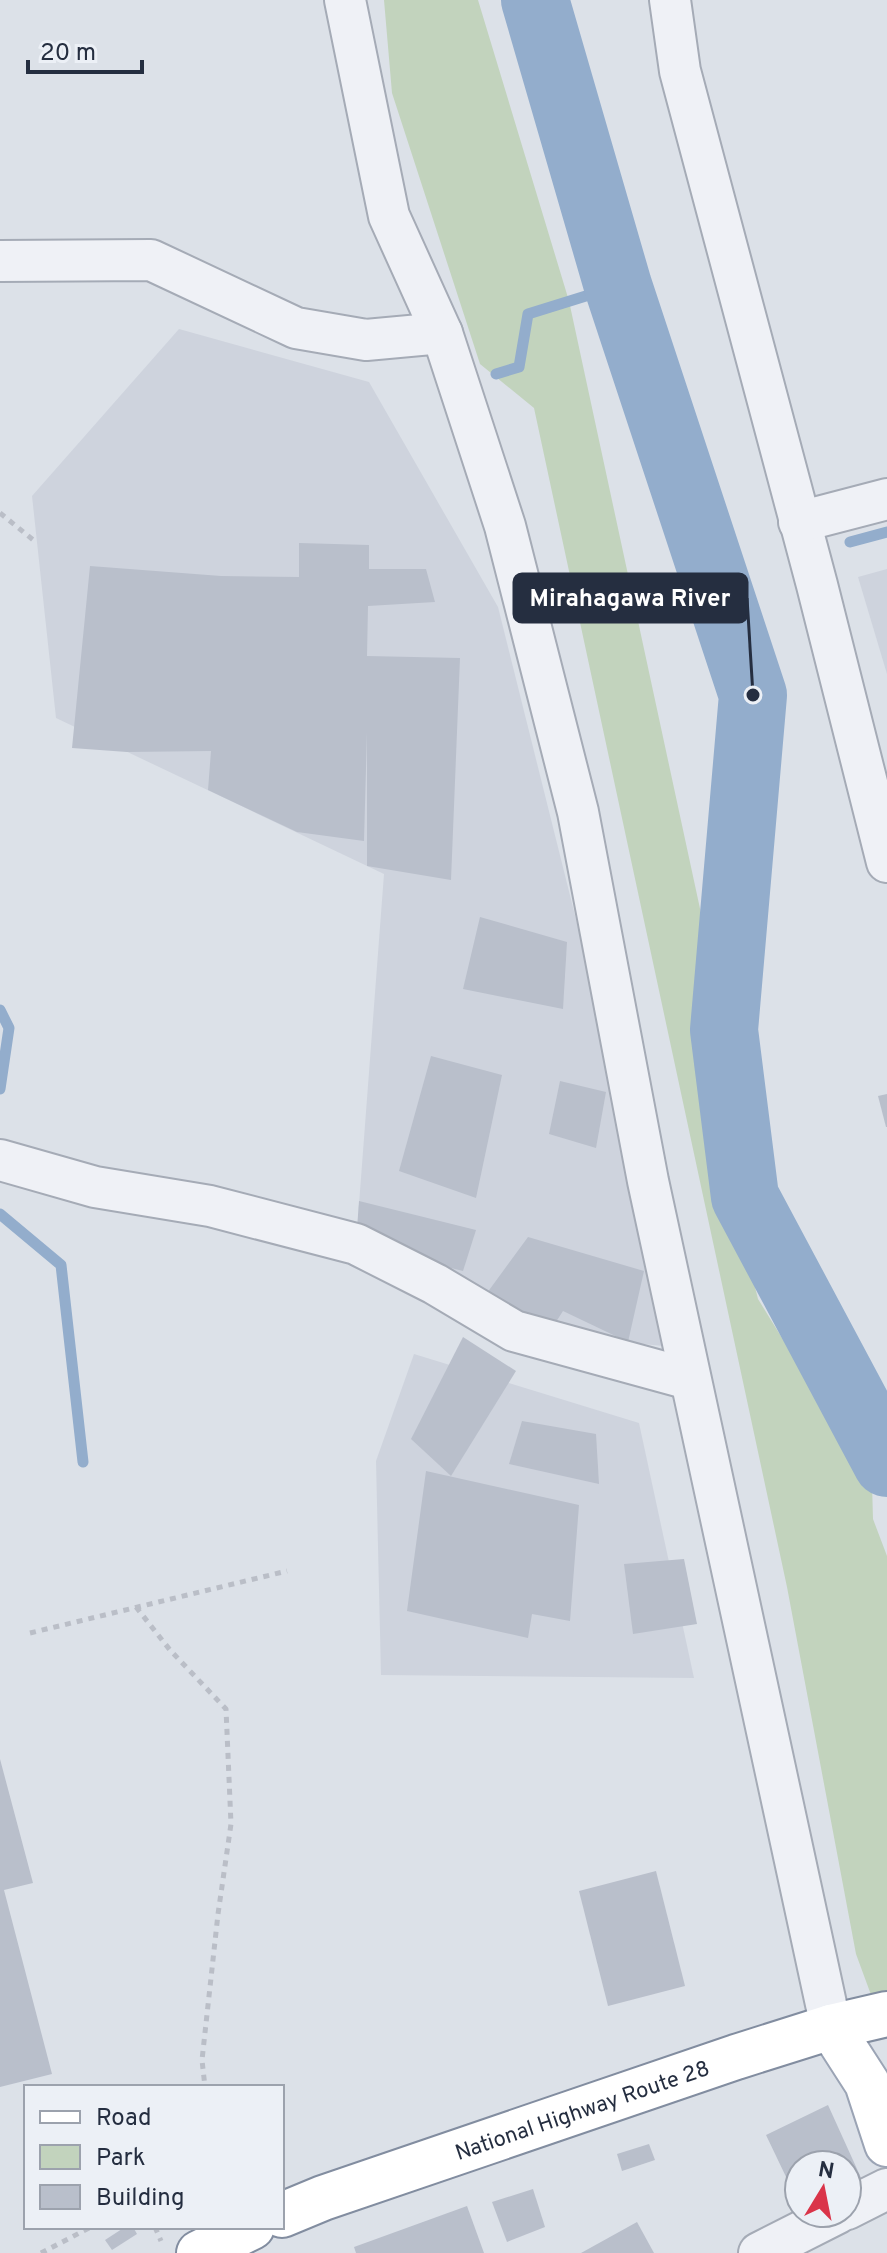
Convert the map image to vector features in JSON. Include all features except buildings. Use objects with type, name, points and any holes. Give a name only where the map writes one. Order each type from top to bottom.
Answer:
[{"type":"main road","name":"National Highway Route 28","points":[[284,2214],[323,2198],[736,2057],[831,2027],[887,2014]]},
{"type":"main road","points":[[831,2027],[867,2083],[887,2144]]},
{"type":"main road","points":[[199,2253],[248,2229]]},
{"type":"street","points":[[345,0],[389,216],[442,333],[505,526],[578,812],[689,1379],[831,2027]]},
{"type":"street","points":[[670,0],[680,71],[887,862]]},
{"type":"street","points":[[0,261],[151,260],[296,328],[366,340],[442,333]]},
{"type":"street","points":[[799,522],[887,499]]},
{"type":"street","points":[[0,1160],[95,1187],[210,1206],[356,1244],[435,1284],[514,1331],[689,1379]]},
{"type":"street","points":[[863,2201],[887,2189]]},
{"type":"street","points":[[759,2253],[806,2229]]},
{"type":"path","points":[[0,513],[37,543]]},
{"type":"path","points":[[30,1633],[287,1571]]},
{"type":"path","points":[[136,1607],[170,1650],[226,1709],[231,1824],[202,2060],[205,2085]]},
{"type":"path","points":[[41,2253],[87,2229]]},
{"type":"shaded area","points":[[179,329],[369,382],[498,607],[683,1348],[514,1331],[356,1244],[384,874],[56,718],[32,496]]},
{"type":"shaded area","points":[[887,569],[887,674],[858,577]]},
{"type":"shaded area","points":[[414,1354],[639,1423],[694,1678],[381,1675],[376,1461]]},
{"type":"green space","points":[[384,0],[478,0],[569,301],[710,955],[709,1020],[730,1187],[758,1299],[872,1484],[873,1519],[887,1556],[887,2000],[874,2003],[856,1954],[787,1587],[534,408],[480,364],[392,93]]},
{"type":"waterway","points":[[535,0],[618,286],[753,695],[724,1030],[745,1197],[887,1463]]},
{"type":"waterway","points":[[496,374],[519,367],[528,314],[618,286]]},
{"type":"waterway","points":[[850,542],[887,532]]},
{"type":"waterway","points":[[0,1010],[9,1028],[0,1089]]},
{"type":"waterway","points":[[0,1214],[61,1265],[83,1462]]},
{"type":"place","name":"Mirahagawa River","points":[[753,695]]}]
